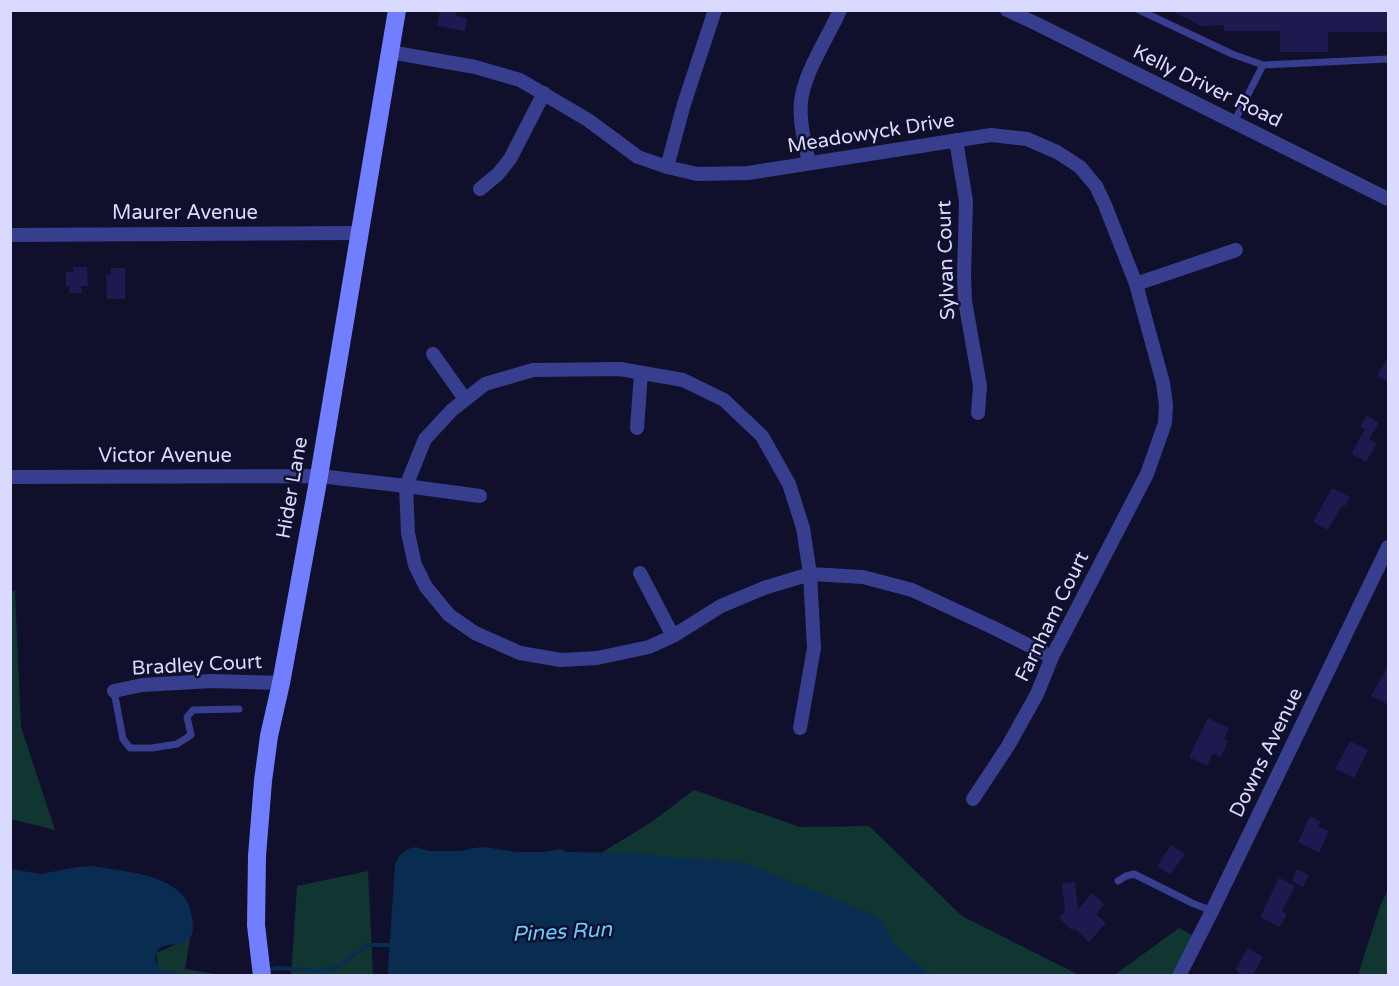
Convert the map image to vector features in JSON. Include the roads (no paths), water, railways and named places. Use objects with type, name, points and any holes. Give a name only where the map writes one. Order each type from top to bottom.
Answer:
[{"type":"street","name":"Hider Lane","points":[[262,975],[256,925],[257,856],[269,736],[319,476],[397,10]]},
{"type":"street","points":[[667,167],[684,104],[715,10]]},
{"type":"street","points":[[809,163],[802,126],[801,102],[808,74],[840,10]]},
{"type":"street","name":"Kelly Driver Road","points":[[1007,10],[1389,199]]},
{"type":"street","name":"Meadowyck Drive","points":[[390,52],[475,67],[520,80],[588,120],[638,158],[697,174],[748,173],[991,135],[1027,139],[1057,152],[1080,167],[1096,186],[1136,284],[1163,383],[1166,405],[1165,423],[1157,447]]},
{"type":"street","points":[[480,189],[498,174],[510,159],[544,93]]},
{"type":"street","name":"Sylvan Court","points":[[956,140],[966,201],[963,276],[965,301],[980,386],[978,413]]},
{"type":"street","name":"Maurer Avenue","points":[[10,235],[360,233]]},
{"type":"street","points":[[1136,284],[1236,250]]},
{"type":"street","points":[[433,354],[465,399]]},
{"type":"street","points":[[800,728],[814,648],[810,574],[803,528],[789,483],[762,436],[724,400],[683,380],[620,369],[533,370],[485,384],[452,410],[425,439],[406,486],[408,533],[415,566],[426,587],[449,615],[475,633],[520,653],[561,660],[597,658],[649,647],[673,636],[721,606],[764,588],[810,574],[863,577],[912,590],[1052,657]]},
{"type":"street","points":[[637,428],[641,373]]},
{"type":"street","name":"Farnham Court","points":[[974,799],[1008,747],[1037,694],[1052,657],[1147,474],[1157,447]]},
{"type":"street","name":"Victor Avenue","points":[[10,477],[319,476],[480,496]]},
{"type":"street","name":"Downs Avenue","points":[[1179,975],[1389,546]]},
{"type":"street","points":[[640,573],[673,636]]},
{"type":"street","name":"Bradley Court","points":[[114,691],[142,685],[212,681],[281,683]]},
{"type":"lane","points":[[1139,10],[1232,54],[1263,65],[1389,59]]},
{"type":"lane","points":[[1234,122],[1263,65]]},
{"type":"lane","points":[[114,691],[123,739],[130,748],[152,748],[177,744],[191,735],[187,717],[193,710],[239,709]]},
{"type":"lane","points":[[1118,880],[1134,874],[1212,911]]},
{"type":"water","points":[[416,847],[429,851],[461,851],[484,847],[517,852],[561,849],[567,852],[640,853],[741,862],[871,914],[882,921],[895,945],[928,973],[937,975],[388,975],[395,865],[402,853]]},
{"type":"water","points":[[93,866],[138,873],[153,878],[180,892],[188,903],[193,922],[192,934],[184,943],[162,947],[158,950],[155,959],[162,975],[11,975],[11,869],[41,874]]},
{"type":"waterway","name":"Pines Run","points":[[267,970],[277,968],[321,971],[338,967],[368,945],[392,945]]},
{"type":"waterway","name":"Pines Run","points":[[156,970],[178,976]]}]
